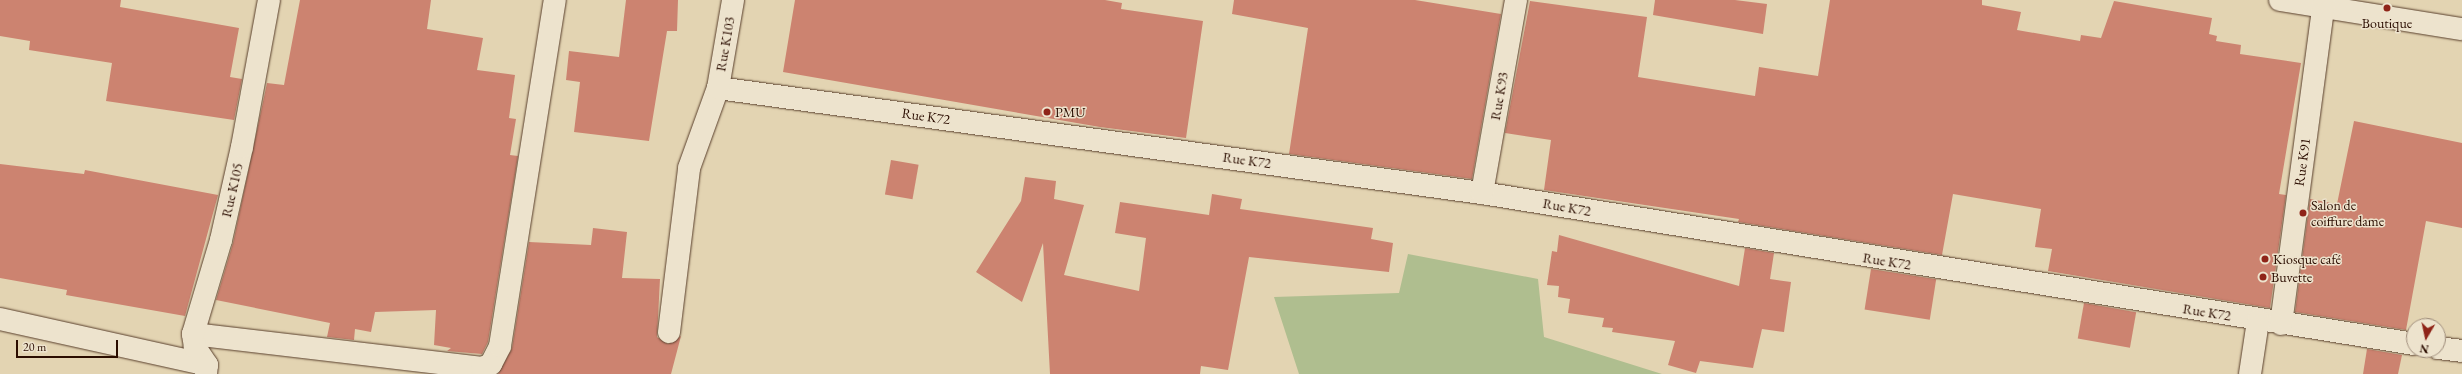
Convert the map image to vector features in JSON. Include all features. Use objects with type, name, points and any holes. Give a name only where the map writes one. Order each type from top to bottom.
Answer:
[{"type":"street","name":"Rue K105","points":[[193,334],[240,155],[269,0]]},
{"type":"street","points":[[206,369],[195,347],[193,334],[482,368],[491,364],[500,346],[555,0]]},
{"type":"street","name":"Rue K103","points":[[669,332],[690,168],[718,88],[733,0]]},
{"type":"street","name":"Rue K93","points":[[1482,192],[1516,0]]},
{"type":"street","points":[[2280,0],[2323,4],[2462,29]]},
{"type":"street","name":"Rue K91","points":[[2281,324],[2323,4]]},
{"type":"street","name":"Rue K72","points":[[718,88],[1482,192],[2281,324],[2406,343]]},
{"type":"street","points":[[0,319],[206,369]]},
{"type":"street","points":[[2250,374],[2258,320]]},
{"type":"street","points":[[2446,349],[2462,351]]},
{"type":"green space","points":[[1408,254],[1538,279],[1544,337],[1662,374],[1299,374],[1274,297],[1399,293]]},
{"type":"building","points":[[0,0],[121,0],[120,7],[239,28],[230,77],[242,79],[234,120],[106,101],[112,63],[29,50],[30,41],[0,36]]},
{"type":"building","points":[[300,0],[431,0],[427,29],[483,38],[477,70],[515,75],[509,118],[516,119],[510,155],[518,156],[488,342],[482,354],[447,351],[451,348],[434,345],[436,310],[375,312],[371,332],[355,329],[354,340],[327,337],[330,323],[216,300],[233,243],[267,83],[284,85]]},
{"type":"building","points":[[626,0],[678,0],[677,31],[667,31],[649,141],[574,132],[580,82],[566,80],[569,51],[619,57]]},
{"type":"building","points":[[795,0],[1105,0],[1122,3],[1121,9],[1203,21],[1186,138],[1100,127],[783,72]]},
{"type":"building","points":[[1234,0],[1415,0],[1501,14],[1472,179],[1289,154],[1308,28],[1232,14]]},
{"type":"building","points":[[1655,0],[1735,0],[1767,4],[1763,34],[1653,15]]},
{"type":"building","points":[[1830,0],[1982,0],[1982,5],[2021,12],[2017,30],[2080,41],[2081,35],[2101,38],[2114,1],[2212,18],[2209,34],[2217,36],[2216,41],[2241,45],[2240,54],[2301,63],[2279,194],[2286,195],[2270,308],[2048,271],[2052,249],[2035,247],[2041,209],[1953,194],[1942,255],[1738,222],[1739,219],[1544,190],[1551,140],[1505,133],[1530,1],[1647,17],[1638,77],[1755,96],[1759,67],[1818,76]]},
{"type":"building","points":[[2354,121],[2462,143],[2462,228],[2426,221],[2408,318],[2406,318],[2406,330],[2295,312],[2310,199],[2337,204]]},
{"type":"building","points":[[891,160],[919,165],[912,199],[885,194]]},
{"type":"building","points":[[0,164],[84,174],[85,170],[218,195],[185,316],[66,295],[67,290],[0,278]]},
{"type":"building","points":[[1025,177],[1056,181],[1054,199],[1084,205],[1064,275],[1139,291],[1146,238],[1115,233],[1120,202],[1209,215],[1212,194],[1242,199],[1240,209],[1373,228],[1371,239],[1393,243],[1389,272],[1249,257],[1228,370],[1201,366],[1200,374],[1050,374],[1043,243],[1022,302],[976,272],[1021,201]]},
{"type":"building","points":[[593,228],[627,232],[622,278],[660,279],[657,337],[668,344],[681,336],[671,374],[498,374],[512,348],[529,242],[591,245]]},
{"type":"building","points":[[1559,235],[1739,286],[1745,248],[1774,253],[1770,279],[1791,282],[1784,332],[1762,329],[1753,368],[1700,361],[1696,373],[1668,365],[1675,341],[1612,332],[1613,328],[1602,327],[1604,318],[1568,313],[1570,299],[1558,297],[1559,286],[1547,285],[1552,251],[1557,252]]},
{"type":"building","points":[[1871,269],[1936,279],[1930,320],[1865,309]]},
{"type":"building","points":[[2084,303],[2136,312],[2130,348],[2078,338]]},
{"type":"building","points":[[2367,349],[2402,355],[2398,374],[2363,374]]},
{"type":"place","name":"Boutique","points":[[2387,8]]},
{"type":"place","name":"PMU","points":[[1047,112]]},
{"type":"place","name":"Salon de coiffure dame","points":[[2303,213]]},
{"type":"place","name":"Kiosque café","points":[[2265,259]]},
{"type":"place","name":"Buvette","points":[[2263,277]]}]
